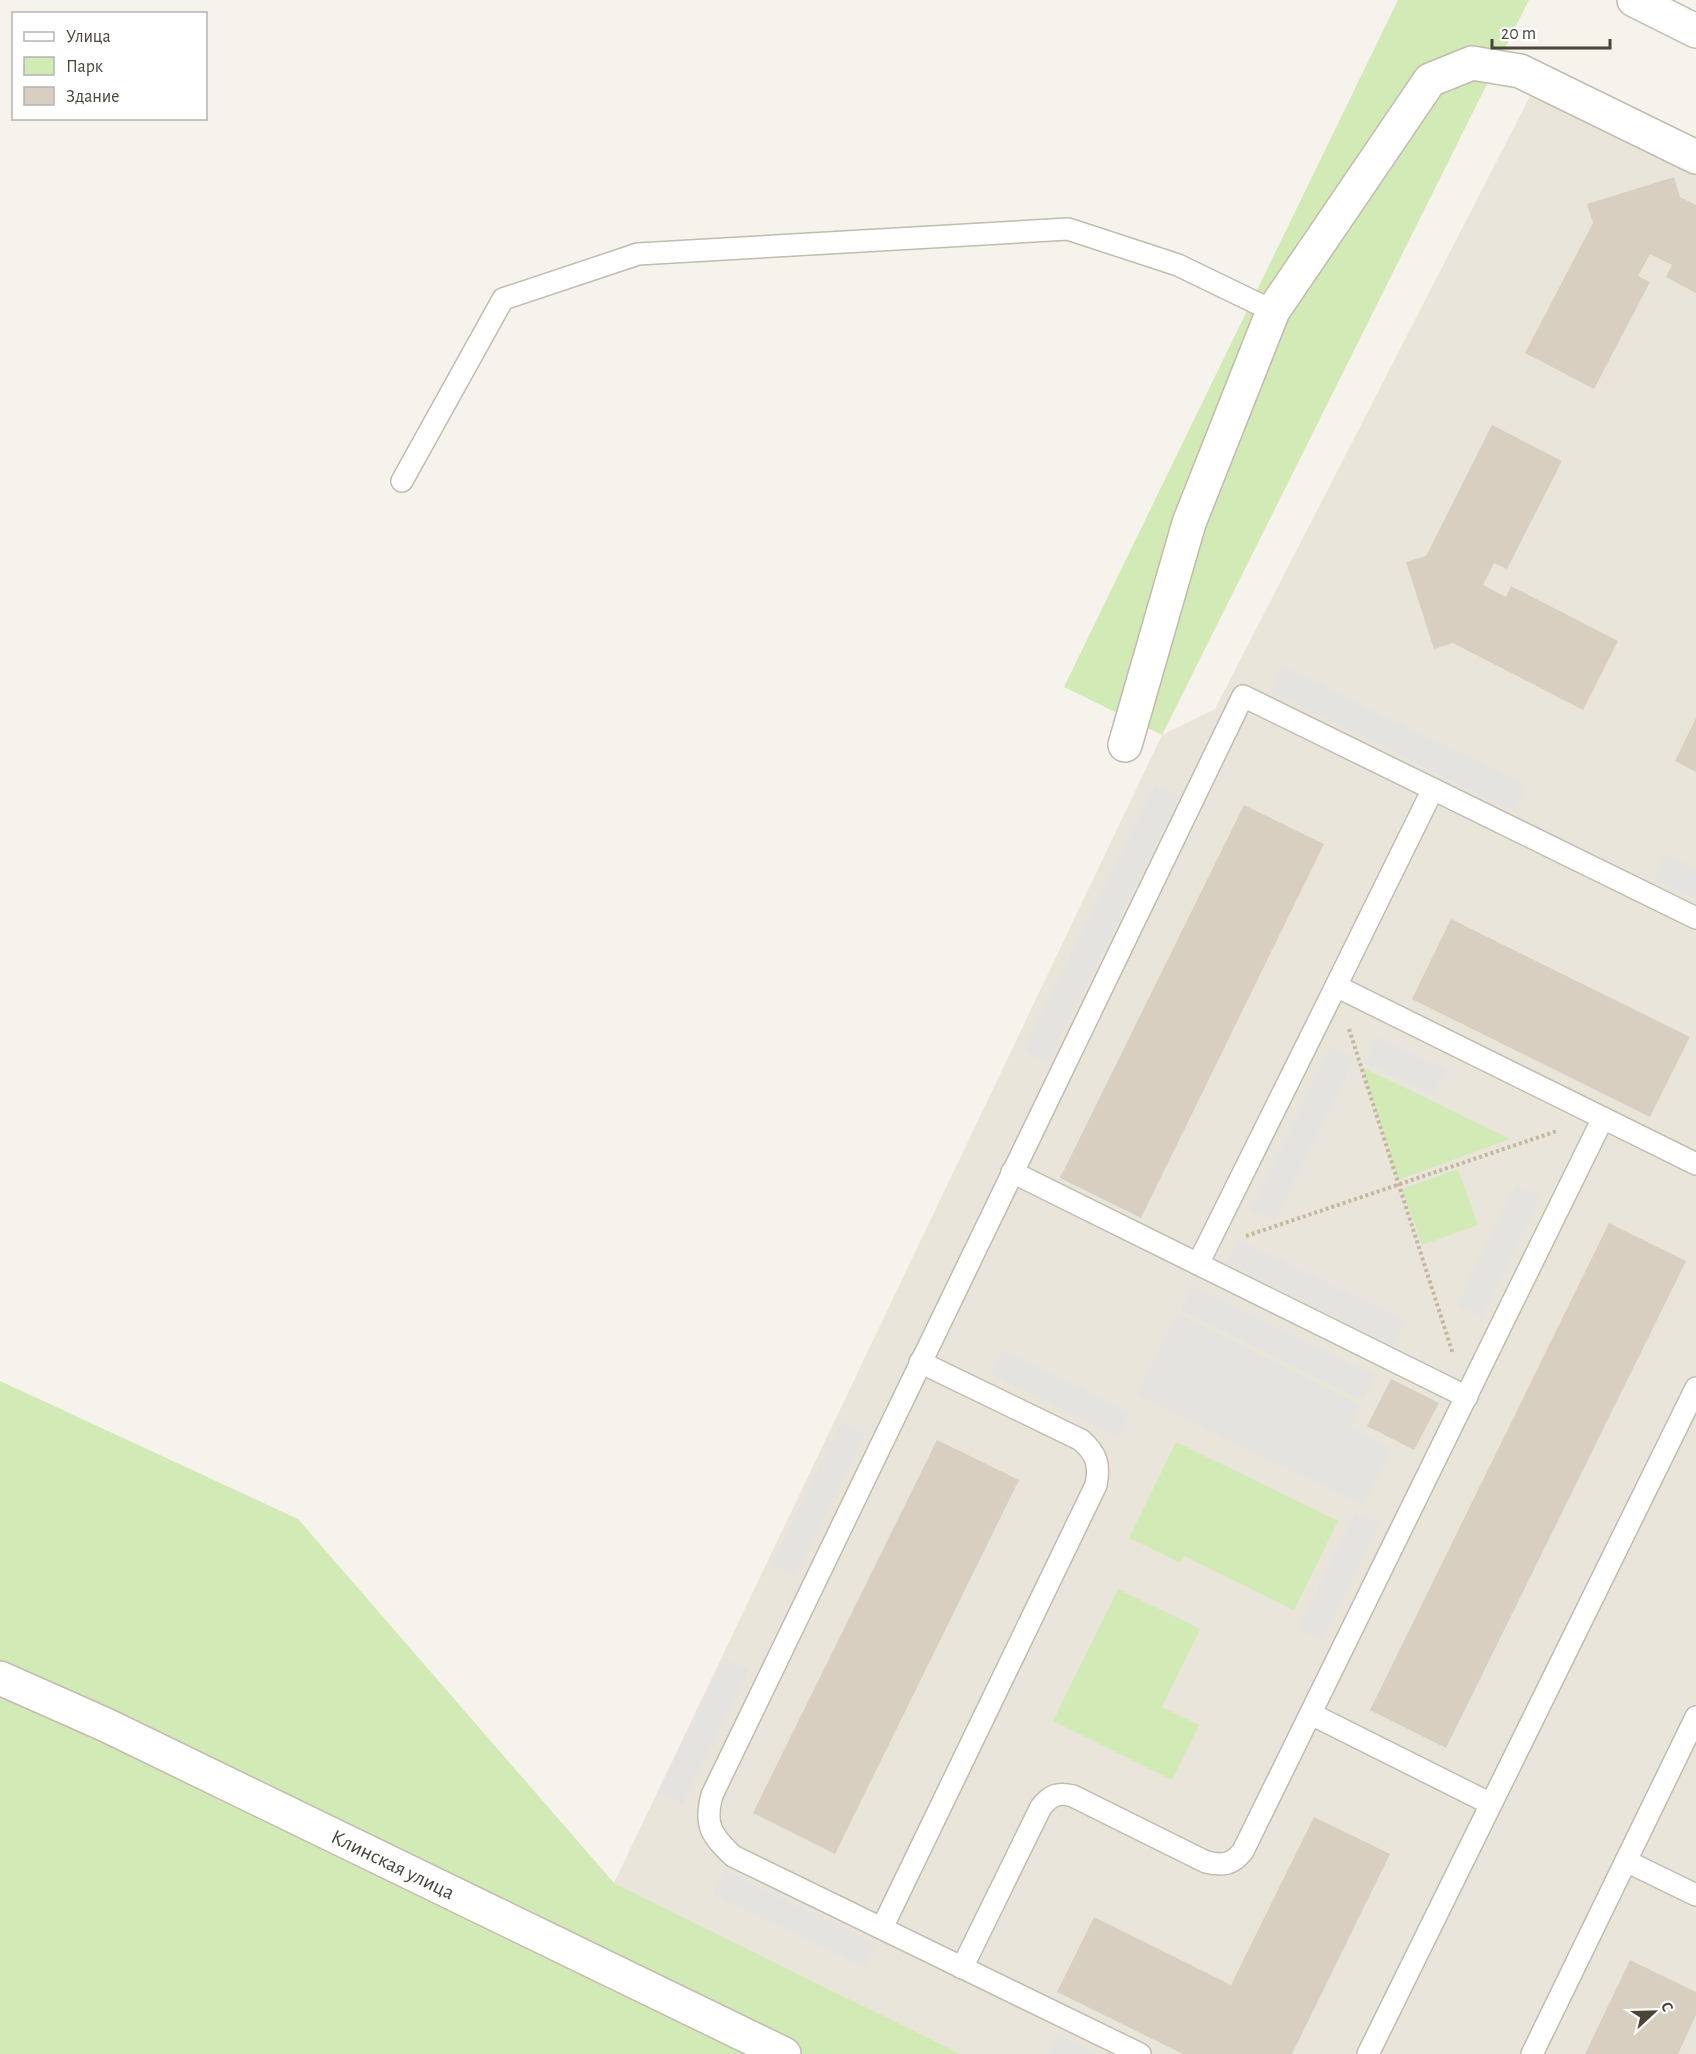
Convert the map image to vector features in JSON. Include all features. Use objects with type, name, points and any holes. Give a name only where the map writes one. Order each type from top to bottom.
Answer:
[{"type":"street","points":[[1634,0],[1696,31]]},
{"type":"street","points":[[1125,745],[1189,523],[1273,311],[1430,80],[1472,63],[1520,71],[1696,157]]},
{"type":"street","name":"Клинская улица","points":[[0,1678],[106,1725],[784,2054]]},
{"type":"lane","points":[[402,481],[503,299],[638,254],[1068,229],[1178,266],[1273,311]]},
{"type":"lane","points":[[1140,2054],[733,1856],[714,1839],[707,1814],[717,1784],[1243,696],[1696,918]]},
{"type":"lane","points":[[1202,1257],[1433,789]]},
{"type":"lane","points":[[1336,986],[1696,1164]]},
{"type":"lane","points":[[962,1968],[1041,1807],[1050,1797],[1060,1793],[1073,1796],[1206,1862],[1221,1865],[1234,1862],[1243,1851],[1602,1118]]},
{"type":"lane","points":[[1012,1172],[1202,1257],[1467,1397]]},
{"type":"lane","points":[[882,1928],[1096,1485],[1099,1468],[1093,1450],[1081,1440],[920,1362]]},
{"type":"lane","points":[[1368,2054],[1696,1388]]},
{"type":"lane","points":[[1311,1714],[1491,1804]]},
{"type":"lane","points":[[1532,2054],[1696,1717]]},
{"type":"lane","points":[[1626,1861],[1696,1895]]},
{"type":"path","points":[[1336,986],[1467,1397]]},
{"type":"path","points":[[1202,1257],[1399,1185],[1602,1118]]},
{"type":"shaded area","points":[[1546,65],[1696,139],[1696,2054],[961,2054],[614,1883],[1162,735],[1215,709]]},
{"type":"shaded area","points":[[1282,666],[1526,785],[1514,811],[1270,692]]},
{"type":"shaded area","points":[[1155,784],[1179,796],[1047,1063],[1023,1051]]},
{"type":"shaded area","points":[[1666,854],[1696,868],[1696,900],[1654,880]]},
{"type":"shaded area","points":[[1377,1036],[1446,1070],[1433,1096],[1364,1062]]},
{"type":"shaded area","points":[[1331,1046],[1355,1058],[1275,1221],[1251,1209]]},
{"type":"shaded area","points":[[1516,1185],[1540,1197],[1481,1317],[1457,1305]]},
{"type":"shaded area","points":[[1238,1239],[1405,1321],[1393,1346],[1226,1263]]},
{"type":"shaded area","points":[[1192,1286],[1375,1376],[1364,1400],[1180,1310]]},
{"type":"shaded area","points":[[1177,1314],[1360,1405],[1350,1427],[1391,1448],[1363,1506],[1137,1395]]},
{"type":"shaded area","points":[[1003,1350],[1130,1413],[1119,1437],[991,1374]]},
{"type":"shaded area","points":[[841,1422],[865,1434],[795,1576],[771,1565]]},
{"type":"shaded area","points":[[1355,1512],[1379,1524],[1322,1640],[1298,1629]]},
{"type":"shaded area","points":[[725,1658],[749,1670],[683,1804],[659,1792]]},
{"type":"shaded area","points":[[725,1870],[875,1944],[864,1968],[713,1894]]},
{"type":"shaded area","points":[[1058,2034],[1097,2054],[1048,2054]]},
{"type":"green space","points":[[1398,0],[1529,0],[1162,735],[1064,687]]},
{"type":"green space","points":[[1362,1067],[1510,1139],[1398,1180]]},
{"type":"green space","points":[[1458,1169],[1478,1225],[1422,1245],[1402,1189]]},
{"type":"green space","points":[[0,1381],[298,1519],[614,1883],[961,2054],[0,2054]]},
{"type":"green space","points":[[1176,1442],[1338,1521],[1294,1610],[1184,1556],[1180,1563],[1129,1538]]},
{"type":"green space","points":[[1118,1589],[1200,1629],[1162,1707],[1199,1725],[1172,1780],[1053,1721]]},
{"type":"building","points":[[1674,177],[1680,197],[1696,205],[1696,293],[1666,277],[1672,265],[1650,254],[1638,276],[1650,282],[1594,389],[1525,353],[1593,223],[1587,204]]},
{"type":"building","points":[[1492,425],[1562,461],[1507,569],[1494,563],[1483,585],[1506,597],[1511,586],[1618,641],[1583,710],[1453,643],[1434,649],[1406,562],[1426,556]]},
{"type":"building","points":[[1696,718],[1696,772],[1675,761]]},
{"type":"building","points":[[1244,805],[1324,844],[1141,1218],[1060,1178]]},
{"type":"building","points":[[1451,919],[1690,1037],[1650,1117],[1412,999]]},
{"type":"building","points":[[1609,1223],[1686,1261],[1446,1748],[1370,1710]]},
{"type":"building","points":[[1391,1379],[1439,1403],[1414,1450],[1367,1426]]},
{"type":"building","points":[[937,1440],[1019,1480],[835,1854],[753,1813]]},
{"type":"building","points":[[1314,1817],[1390,1854],[1292,2054],[1183,2054],[1057,1992],[1094,1917],[1231,1985]]},
{"type":"building","points":[[1630,1960],[1696,1992],[1696,2015],[1678,2054],[1585,2054]]}]
